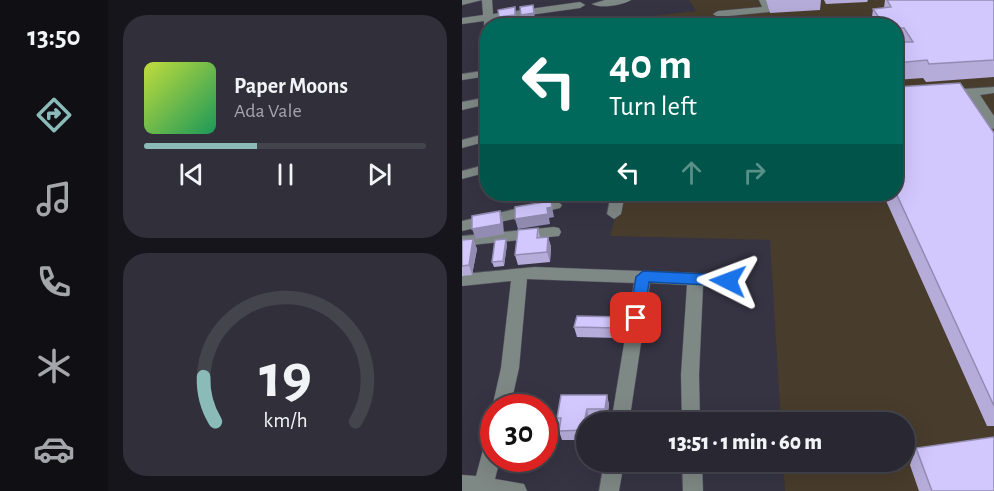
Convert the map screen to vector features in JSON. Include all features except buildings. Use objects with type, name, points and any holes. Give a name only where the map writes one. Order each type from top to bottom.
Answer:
[{"type":"street","points":[[462,2],[477,0]]},
{"type":"street","points":[[487,0],[488,18]]},
{"type":"street","points":[[597,4],[626,0]]},
{"type":"street","points":[[718,14],[765,10],[767,8],[764,0]]},
{"type":"street","points":[[510,18],[580,5]]},
{"type":"street","points":[[462,21],[480,22]]},
{"type":"street","points":[[462,77],[480,74]]},
{"type":"street","points":[[928,95],[994,90]]},
{"type":"street","points":[[972,92],[994,125]]},
{"type":"street","points":[[462,105],[480,101]]},
{"type":"street","points":[[462,144],[480,139]]},
{"type":"street","points":[[462,175],[480,170]]},
{"type":"street","points":[[614,214],[617,201]]},
{"type":"street","points":[[462,226],[555,205]]},
{"type":"street","points":[[504,216],[507,237]]},
{"type":"street","points":[[462,241],[554,232]]},
{"type":"street","points":[[504,394],[510,368],[520,274]]},
{"type":"street","points":[[462,280],[520,274],[728,281]]},
{"type":"street","points":[[622,412],[643,277]]},
{"type":"street","points":[[691,412],[690,375],[695,279]]},
{"type":"street","points":[[483,488],[487,472]]},
{"type":"street","points":[[609,491],[612,472]]},
{"type":"street","points":[[692,472],[693,491]]},
{"type":"street","points":[[462,484],[517,491]]},
{"type":"shaded area","points":[[689,0],[994,0],[994,491],[785,491],[784,472],[915,472],[915,412],[780,412],[770,240],[610,236],[620,201],[903,201],[903,18],[636,18],[696,11]]},
{"type":"route","points":[[636,318],[643,277],[728,281]]}]
